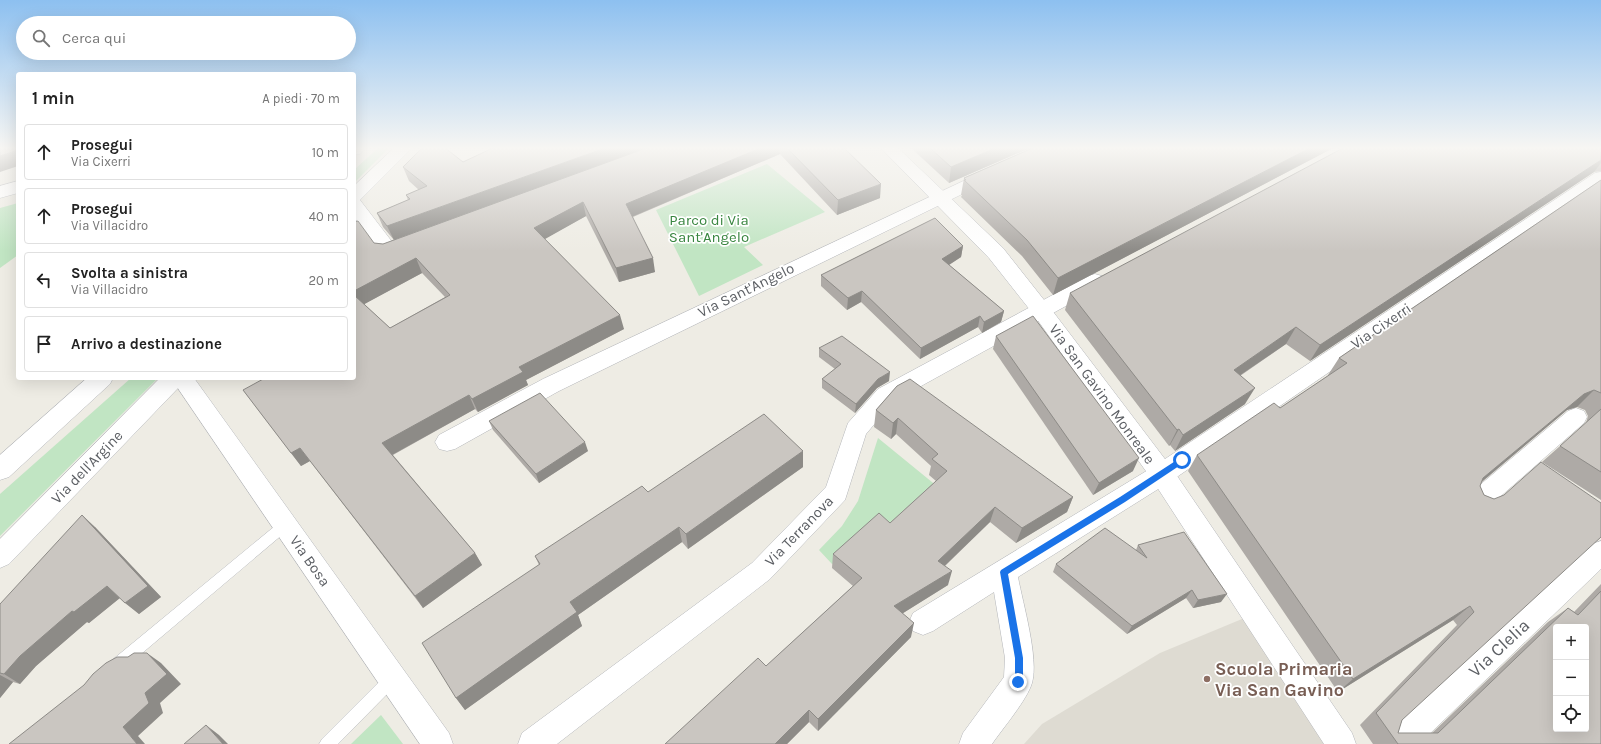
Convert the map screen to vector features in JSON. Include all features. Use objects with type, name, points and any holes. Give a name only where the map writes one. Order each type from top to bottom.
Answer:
[{"type":"street","points":[[356,194],[369,182]]},
{"type":"street","name":"Via San Gavino Monreale","points":[[924,182],[996,253],[1041,310],[1162,474],[1341,744]]},
{"type":"street","name":"Via Sant'Angelo","points":[[447,442],[551,385],[971,182]]},
{"type":"street","name":"Via Cixerri","points":[[923,622],[1162,474],[1594,182]]},
{"type":"street","points":[[0,192],[16,188]]},
{"type":"street","points":[[356,207],[389,251],[426,237]]},
{"type":"street","name":"Via Terranova","points":[[533,744],[761,571],[836,493],[856,430],[886,395],[1112,273]]},
{"type":"street","points":[[0,470],[100,380]]},
{"type":"street","name":"Via dell'Argine","points":[[0,556],[172,380]]},
{"type":"street","name":"Via Bosa","points":[[183,380],[438,744]]},
{"type":"street","points":[[1477,502],[1533,470],[1576,418]]},
{"type":"street","name":"Via Clelia","points":[[1397,744],[1601,552]]},
{"type":"street","points":[[974,744],[1018,682],[1019,658],[1004,572]]},
{"type":"lane","points":[[108,673],[284,525]]},
{"type":"lane","points":[[327,744],[392,679]]},
{"type":"shaded area","name":"Scuola Primaria Via San Gavino","points":[[1254,614],[1341,744],[1024,744],[1042,724],[1160,653]]},
{"type":"green space","name":"Parco di Via Sant'Angelo","points":[[724,182],[788,182],[825,212],[744,247],[763,265],[699,296],[656,210]]},
{"type":"green space","points":[[16,204],[16,256],[0,268],[0,208]]},
{"type":"green space","points":[[129,380],[156,380],[0,536],[0,494]]},
{"type":"green space","points":[[878,438],[938,487],[889,534],[832,564],[819,550],[842,526],[858,501]]},
{"type":"green space","points":[[381,715],[403,744],[351,744]]},
{"type":"building","points":[[422,182],[511,182],[387,226],[377,213],[410,199],[406,195],[427,186]]},
{"type":"building","points":[[554,182],[680,182],[626,204],[653,258],[616,268],[583,202],[534,228],[620,315],[519,367],[523,372],[472,399],[469,395],[382,443],[475,553],[415,596],[300,448],[291,453],[243,390],[261,380],[356,380],[356,297],[390,328],[450,295],[416,258],[356,290],[356,222],[358,221],[374,243],[383,244]]},
{"type":"building","points":[[820,182],[879,182],[881,184],[838,200]]},
{"type":"building","points":[[966,182],[1245,182],[1058,278],[1027,240]]},
{"type":"building","points":[[1280,182],[1568,182],[1320,345],[1296,327],[1234,370],[1255,388],[1183,435],[1179,429],[1177,430],[1070,293]]},
{"type":"building","points":[[1598,182],[1601,182],[1601,393],[1594,390],[1584,394],[1483,478],[1480,486],[1484,495],[1494,499],[1504,495],[1541,462],[1601,503],[1601,537],[1402,720],[1398,733],[1438,733],[1568,608],[1578,615],[1601,591],[1601,744],[1398,744],[1376,713],[1474,612],[1470,606],[1353,679],[1197,455],[1274,403],[1280,408],[1347,363],[1339,358]]},
{"type":"building","points":[[935,218],[963,246],[942,259],[1004,311],[984,322],[980,316],[921,348],[862,291],[848,298],[821,275]]},
{"type":"building","points":[[1033,316],[1139,458],[1099,483],[996,336]]},
{"type":"building","points":[[842,336],[890,372],[878,379],[856,404],[822,379],[841,364],[819,348]]},
{"type":"building","points":[[910,379],[1073,497],[1022,528],[995,507],[938,561],[952,571],[894,606],[914,623],[818,719],[809,710],[775,744],[665,744],[758,658],[766,666],[862,578],[833,554],[879,513],[890,523],[947,471],[932,459],[938,454],[898,418],[893,423],[876,410],[897,386]]},
{"type":"building","points":[[540,393],[585,442],[536,474],[489,421]]},
{"type":"building","points":[[1601,409],[1601,472],[1560,446]]},
{"type":"building","points":[[764,414],[803,451],[686,534],[679,527],[570,602],[577,612],[456,698],[422,643],[540,564],[535,556],[642,486],[648,492]]},
{"type":"building","points":[[82,515],[148,586],[125,603],[107,586],[74,612],[72,611],[20,656],[4,674],[0,673],[0,604]]},
{"type":"building","points":[[1105,528],[1147,558],[1138,545],[1184,532],[1227,594],[1198,600],[1192,590],[1132,626],[1056,564]]},
{"type":"building","points":[[134,653],[147,653],[167,674],[145,693],[149,703],[123,727],[137,744],[9,744],[84,685],[93,674],[106,663],[117,657],[128,657]]},
{"type":"building","points":[[206,725],[223,744],[184,744]]},
{"type":"place","name":"Scuola Primaria Via San Gavino","points":[[1207,679]]},
{"type":"route","points":[[1018,682],[1019,658],[1004,572],[1123,500],[1182,460]]}]
